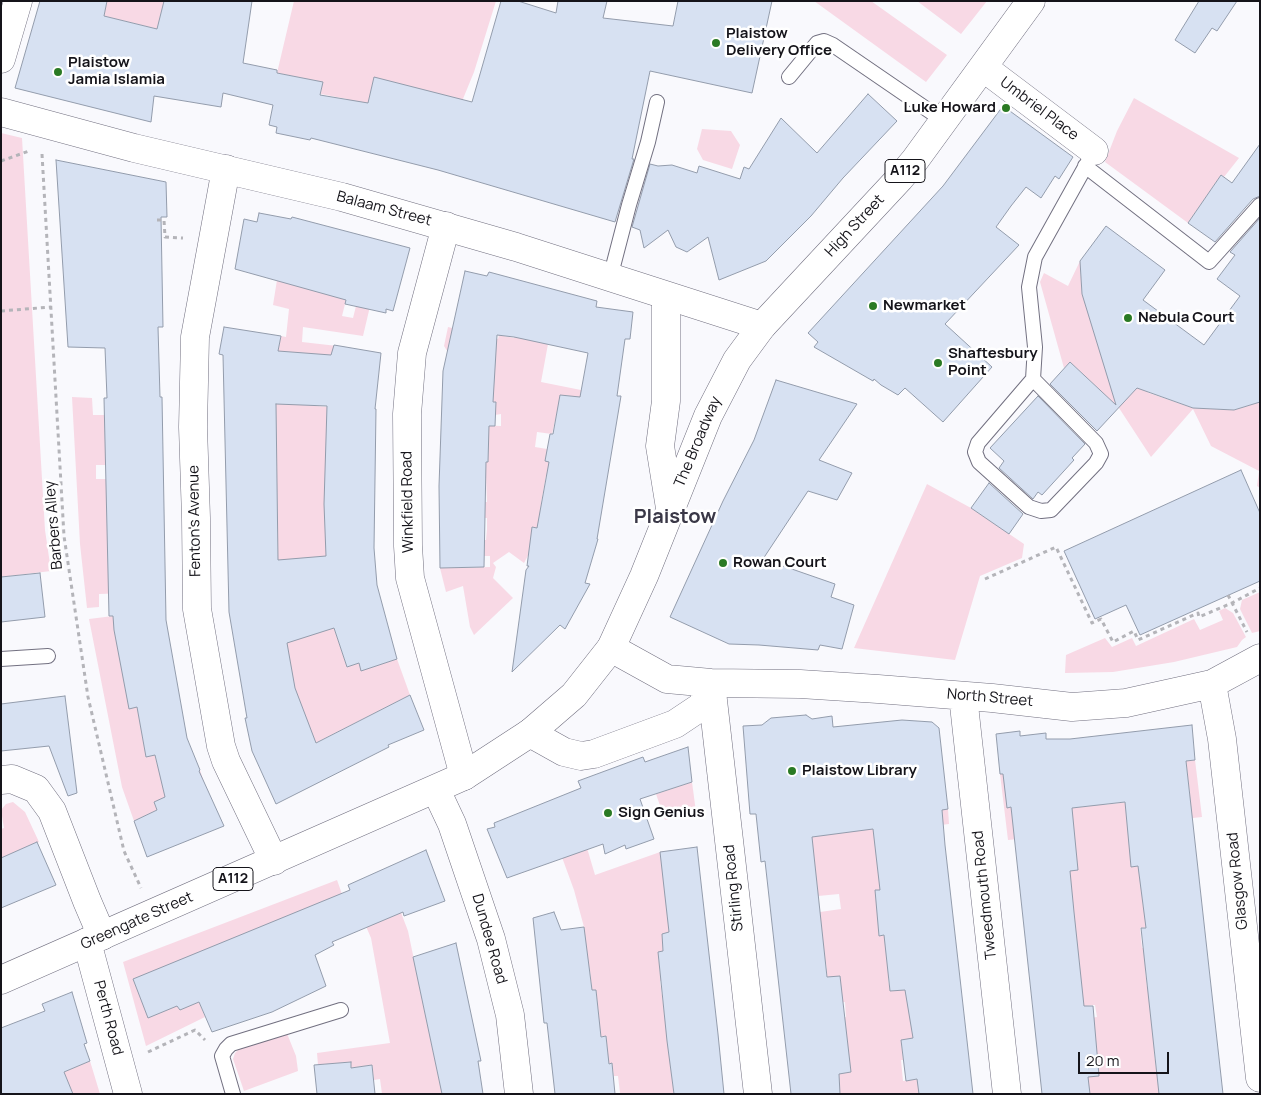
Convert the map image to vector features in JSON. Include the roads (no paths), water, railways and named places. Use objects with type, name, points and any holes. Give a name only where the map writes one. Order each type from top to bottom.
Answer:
[{"type":"street","points":[[1,59],[18,1]]},
{"type":"street","name":"High Street","points":[[762,326],[900,178],[984,68],[1031,1]]},
{"type":"street","name":"Umbriel Place","points":[[984,68],[1090,159]]},
{"type":"street","name":"Balaam Street","points":[[1,112],[41,135],[226,169],[342,197],[446,226],[762,326]]},
{"type":"street","name":"Fenton's Avenue","points":[[226,169],[195,337],[193,427],[197,609],[221,746],[226,761],[274,861]]},
{"type":"street","name":"Winkfield Road","points":[[446,226],[412,353],[408,414],[408,546],[410,578],[464,776]]},
{"type":"street","points":[[666,296],[666,401],[660,446],[670,508]]},
{"type":"street","name":"The Broadway","points":[[612,648],[644,576],[670,508],[718,394],[737,360],[762,326]]},
{"type":"street","name":"North Street","points":[[612,648],[667,679],[711,683],[800,684],[1072,706],[1126,704],[1212,684],[1254,647]]},
{"type":"street","name":"A112","points":[[464,776],[530,733],[574,695],[612,648]]},
{"type":"street","points":[[530,733],[564,752],[581,756],[594,754],[675,724],[702,706],[711,683]]},
{"type":"street","name":"Stirling Road","points":[[711,683],[758,1094]]},
{"type":"street","name":"Glasgow Road","points":[[1212,684],[1222,739],[1260,1078]]},
{"type":"street","name":"Tweedmouth Road","points":[[963,696],[1007,1094]]},
{"type":"street","name":"Greengate Street","points":[[1,980],[436,790],[464,776]]},
{"type":"street","name":"Perth Road","points":[[1,780],[12,779],[36,789],[52,811],[88,905],[128,1094]]},
{"type":"street","name":"Dundee Road","points":[[436,790],[452,824],[491,939],[510,1015],[519,1094]]},
{"type":"lane","points":[[789,77],[817,43],[824,41],[833,45],[944,121]]},
{"type":"lane","points":[[610,278],[648,142],[657,102]]},
{"type":"lane","points":[[1033,379],[1096,443],[1101,454],[1096,463],[1051,510],[1041,511],[1029,506],[979,462],[975,452],[978,443],[1033,379],[1035,347],[1029,288],[1035,258],[1090,159],[1209,262],[1260,206]]},
{"type":"lane","points":[[1,659],[48,656]]},
{"type":"lane","points":[[233,1094],[222,1056],[231,1044],[341,1010]]},
{"type":"place","name":"Plaistow Delivery Office","points":[[716,43]]},
{"type":"place","name":"Plaistow Jamia Islamia","points":[[58,72]]},
{"type":"place","name":"Luke Howard","points":[[1006,108]]},
{"type":"place","name":"Newmarket","points":[[873,306]]},
{"type":"place","name":"Nebula Court","points":[[1128,318]]},
{"type":"place","name":"Shaftesbury Point","points":[[938,363]]},
{"type":"place","name":"Rowan Court","points":[[723,563]]},
{"type":"place","name":"Plaistow Library","points":[[792,771]]},
{"type":"place","name":"Sign Genius","points":[[608,813]]},
{"type":"district","name":"Plaistow","points":[[675,517]]}]
